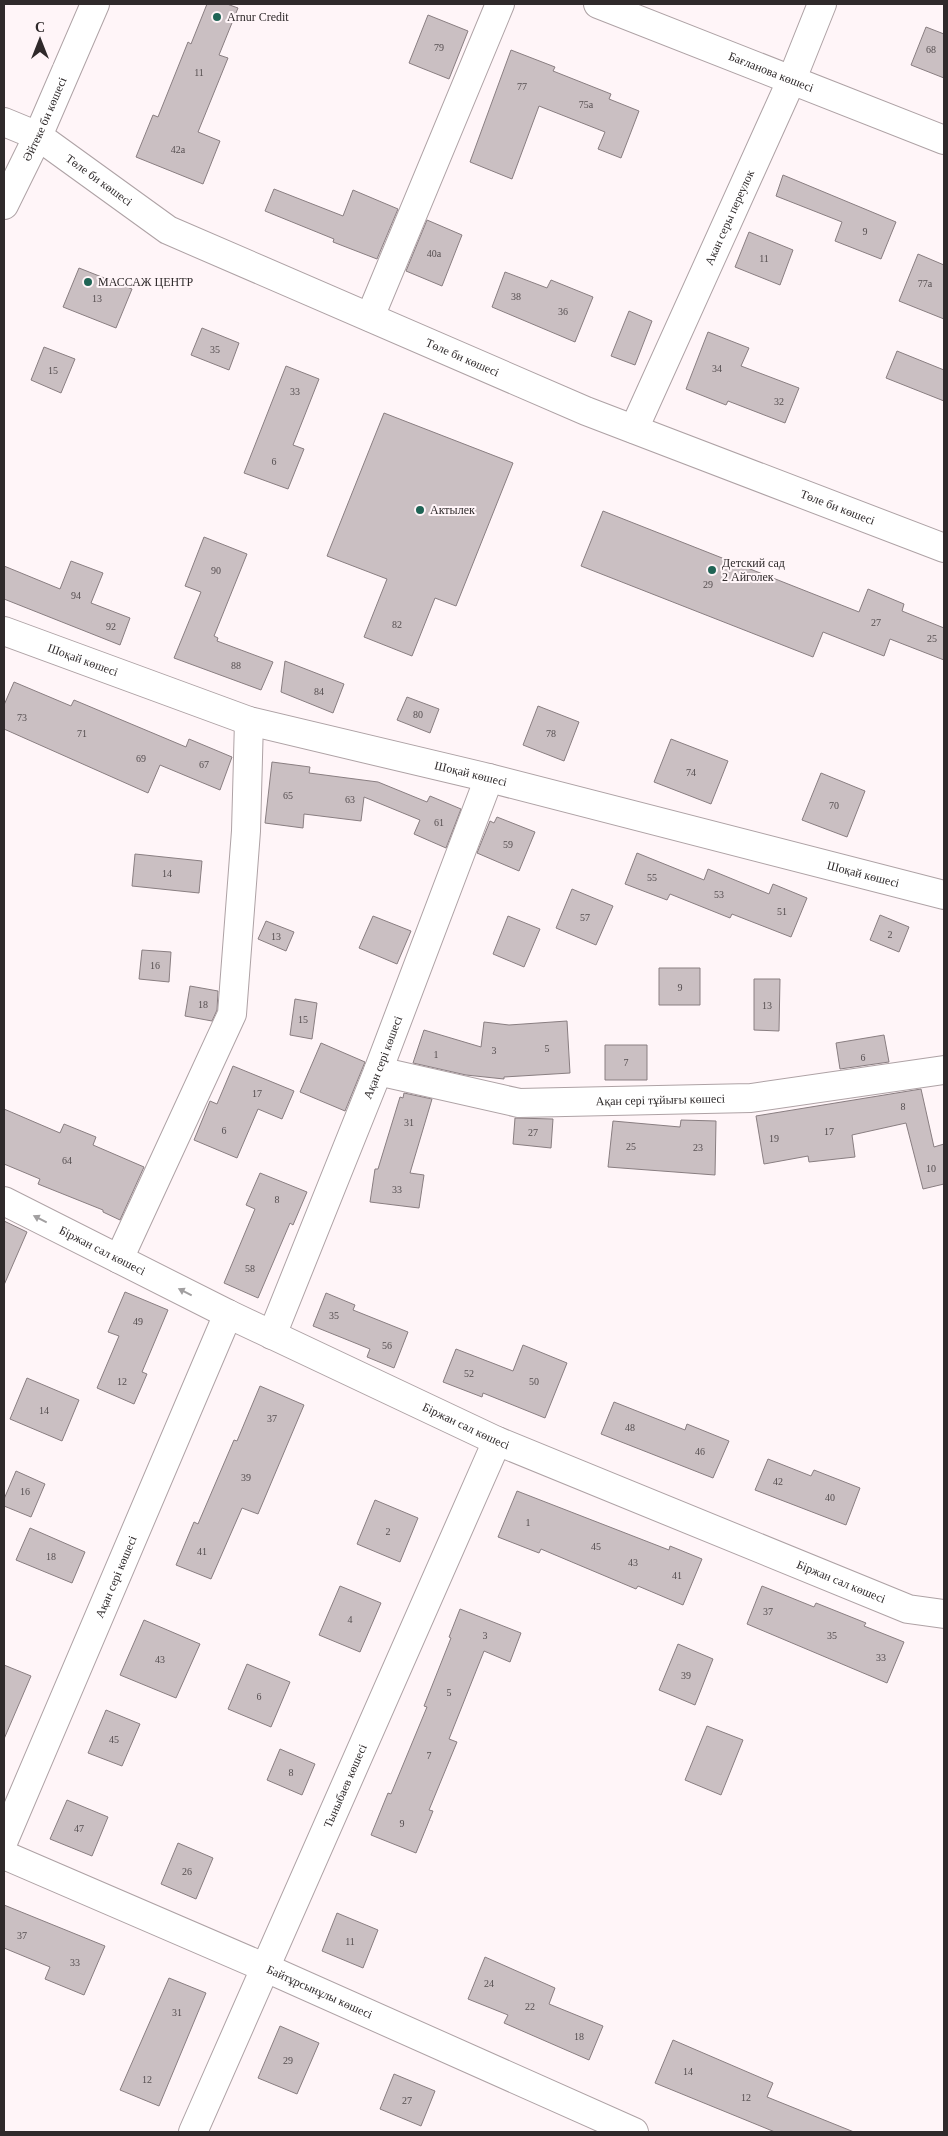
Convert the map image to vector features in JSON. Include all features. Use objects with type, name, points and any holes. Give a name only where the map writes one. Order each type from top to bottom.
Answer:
[{"type":"street","name":"Әйтеке би көшесі","points":[[4,205],[38,136],[95,4]]},
{"type":"street","points":[[370,317],[500,4]]},
{"type":"street","name":"Бағланова көшесі","points":[[598,4],[944,140]]},
{"type":"street","name":"Акан серы переулок","points":[[634,429],[792,79],[822,4]]},
{"type":"street","name":"Төле би көшесі","points":[[4,122],[38,136],[168,230],[586,411],[944,548]]},
{"type":"street","name":"Шоқай көшесі","points":[[4,631],[249,721],[489,778],[944,895]]},
{"type":"street","points":[[119,1259],[232,1014],[246,831],[249,721]]},
{"type":"street","name":"Ақан сері көшесі","points":[[272,1335],[378,1071],[489,778]]},
{"type":"street","name":"Ақан сері тұйығы көшесі","points":[[378,1071],[519,1103],[751,1098],[944,1070]]},
{"type":"street","name":"Біржан сал көшесі","points":[[4,1201],[228,1314],[497,1441],[908,1609],[944,1614]]},
{"type":"street","name":"Ақан сері көшесі","points":[[4,1840],[228,1314]]},
{"type":"street","name":"Тыныбаев көшесі","points":[[193,2132],[497,1441]]},
{"type":"street","name":"Байтұрсынұлы көшесі","points":[[4,1855],[266,1968],[634,2132]]},
{"type":"building","points":[[207,4],[227,4],[238,8],[219,55],[228,58],[198,132],[220,141],[203,184],[136,157],[153,115],[158,117],[188,42],[191,44]]},
{"type":"building","points":[[428,15],[468,31],[449,79],[409,63]]},
{"type":"building","points":[[926,27],[944,34],[944,78],[911,65]]},
{"type":"building","points":[[511,50],[555,67],[553,71],[611,94],[609,99],[639,111],[621,158],[598,149],[605,132],[539,106],[512,179],[470,162]]},
{"type":"building","points":[[783,175],[896,222],[881,259],[835,241],[842,222],[776,196]]},
{"type":"building","points":[[274,189],[343,216],[353,190],[398,209],[377,259],[333,242],[334,239],[265,211]]},
{"type":"building","points":[[427,220],[462,235],[442,286],[406,271]]},
{"type":"building","points":[[749,232],[793,250],[780,285],[735,267]]},
{"type":"building","points":[[918,254],[944,265],[944,319],[899,301]]},
{"type":"building","points":[[79,268],[132,289],[116,328],[63,307]]},
{"type":"building","points":[[505,272],[547,288],[551,280],[593,297],[575,342],[492,307]]},
{"type":"building","points":[[629,311],[652,321],[635,365],[611,356]]},
{"type":"building","points":[[202,328],[239,343],[229,370],[191,355]]},
{"type":"building","points":[[708,332],[749,348],[741,366],[799,388],[785,423],[728,401],[726,405],[686,389]]},
{"type":"building","points":[[44,347],[75,359],[61,393],[31,380]]},
{"type":"building","points":[[897,351],[944,370],[944,401],[886,378]]},
{"type":"building","points":[[286,366],[319,379],[293,445],[304,449],[288,489],[244,473]]},
{"type":"building","name":"Актылек","points":[[384,413],[513,463],[456,606],[435,598],[412,656],[364,637],[387,579],[327,556]]},
{"type":"building","points":[[603,511],[859,612],[868,589],[904,604],[902,611],[944,628],[944,660],[890,639],[884,656],[823,632],[813,657],[581,566]]},
{"type":"building","points":[[204,537],[247,554],[214,636],[218,638],[217,641],[273,662],[261,690],[174,658],[201,592],[185,586]]},
{"type":"building","points":[[71,561],[103,573],[91,603],[130,618],[120,645],[4,599],[4,566],[60,589]]},
{"type":"building","points":[[285,661],[344,684],[333,713],[281,692]]},
{"type":"building","points":[[14,682],[71,706],[74,700],[186,747],[189,739],[232,757],[220,790],[160,765],[148,793],[4,729],[4,705]]},
{"type":"building","points":[[407,697],[439,709],[430,733],[397,720]]},
{"type":"building","points":[[538,706],[579,722],[564,761],[523,745]]},
{"type":"building","points":[[671,739],[728,761],[711,804],[654,782]]},
{"type":"building","points":[[272,762],[310,767],[309,773],[378,782],[427,802],[430,796],[461,809],[446,848],[414,834],[420,820],[364,797],[361,821],[304,814],[303,828],[265,823]]},
{"type":"building","points":[[821,773],[865,791],[847,837],[802,820]]},
{"type":"building","points":[[497,817],[535,832],[519,871],[477,853],[490,821],[494,823]]},
{"type":"building","points":[[637,853],[704,880],[708,869],[769,894],[773,884],[807,898],[791,937],[732,914],[730,918],[670,894],[667,900],[625,884]]},
{"type":"building","points":[[135,854],[202,861],[199,893],[132,886]]},
{"type":"building","points":[[572,889],[613,906],[596,945],[556,928]]},
{"type":"building","points":[[880,915],[909,927],[899,952],[870,940]]},
{"type":"building","points":[[373,916],[411,931],[397,964],[359,948]]},
{"type":"building","points":[[508,916],[540,929],[524,967],[493,954]]},
{"type":"building","points":[[266,921],[294,932],[286,951],[258,939]]},
{"type":"building","points":[[142,950],[171,952],[169,982],[139,979]]},
{"type":"building","points":[[659,968],[700,968],[700,1005],[659,1005]]},
{"type":"building","points":[[754,979],[780,979],[779,1031],[754,1030]]},
{"type":"building","points":[[190,986],[218,991],[217,1010],[212,1021],[185,1016]]},
{"type":"building","points":[[295,999],[317,1003],[312,1039],[290,1035]]},
{"type":"building","points":[[567,1021],[570,1073],[504,1077],[504,1079],[466,1075],[413,1063],[424,1030],[481,1047],[484,1022],[509,1025]]},
{"type":"building","points":[[884,1035],[889,1062],[840,1069],[836,1043]]},
{"type":"building","points":[[321,1043],[365,1062],[345,1111],[300,1092]]},
{"type":"building","points":[[605,1045],[647,1045],[647,1080],[605,1080]]},
{"type":"building","points":[[233,1066],[294,1091],[282,1119],[258,1109],[237,1158],[194,1140],[210,1101],[217,1104]]},
{"type":"building","points":[[921,1089],[934,1147],[944,1144],[944,1184],[923,1189],[906,1123],[852,1135],[855,1157],[809,1162],[808,1156],[764,1164],[756,1116]]},
{"type":"building","points":[[404,1093],[432,1099],[410,1173],[424,1175],[419,1208],[370,1202],[375,1169],[378,1169],[400,1097],[403,1098]]},
{"type":"building","points":[[4,1109],[60,1133],[64,1124],[96,1137],[93,1145],[144,1167],[120,1220],[103,1212],[103,1210],[38,1184],[40,1179],[4,1164]]},
{"type":"building","points":[[515,1118],[553,1119],[551,1148],[513,1144]]},
{"type":"building","points":[[681,1120],[716,1121],[715,1175],[608,1167],[613,1121],[680,1127]]},
{"type":"building","points":[[260,1173],[307,1192],[293,1225],[290,1223],[258,1298],[224,1283],[255,1209],[246,1205]]},
{"type":"building","points":[[4,1221],[27,1232],[4,1285]]},
{"type":"building","points":[[125,1292],[168,1310],[142,1372],[147,1374],[134,1404],[97,1388],[119,1336],[108,1332]]},
{"type":"building","points":[[326,1293],[355,1305],[353,1310],[408,1332],[394,1368],[367,1357],[370,1349],[313,1326]]},
{"type":"building","points":[[523,1345],[567,1363],[545,1418],[483,1393],[482,1397],[443,1382],[456,1349],[513,1371]]},
{"type":"building","points":[[27,1378],[79,1400],[62,1441],[10,1419]]},
{"type":"building","points":[[260,1386],[304,1405],[258,1514],[242,1508],[211,1579],[176,1565],[194,1522],[198,1524],[234,1440],[237,1441]]},
{"type":"building","points":[[614,1402],[685,1430],[687,1424],[729,1441],[713,1478],[601,1434]]},
{"type":"building","points":[[768,1459],[811,1476],[814,1470],[860,1488],[846,1525],[755,1490]]},
{"type":"building","points":[[16,1471],[45,1484],[31,1517],[4,1506],[4,1499]]},
{"type":"building","points":[[517,1491],[669,1550],[670,1546],[702,1559],[683,1605],[638,1586],[636,1589],[541,1549],[539,1553],[498,1537]]},
{"type":"building","points":[[375,1500],[418,1518],[400,1562],[357,1544]]},
{"type":"building","points":[[30,1528],[85,1552],[72,1583],[16,1560]]},
{"type":"building","points":[[340,1586],[381,1603],[360,1652],[319,1635]]},
{"type":"building","points":[[762,1586],[814,1607],[816,1603],[866,1623],[864,1626],[904,1642],[887,1683],[747,1624]]},
{"type":"building","points":[[460,1609],[521,1633],[510,1662],[484,1651],[449,1739],[457,1742],[429,1810],[433,1811],[416,1853],[371,1835],[388,1793],[391,1794],[427,1707],[424,1706],[451,1638],[449,1637]]},
{"type":"building","points":[[144,1620],[200,1644],[176,1698],[120,1675]]},
{"type":"building","points":[[678,1644],[713,1659],[695,1705],[659,1690]]},
{"type":"building","points":[[247,1664],[290,1682],[271,1727],[228,1709]]},
{"type":"building","points":[[4,1665],[31,1676],[4,1739]]},
{"type":"building","points":[[106,1710],[140,1724],[122,1766],[88,1753]]},
{"type":"building","points":[[707,1726],[743,1740],[721,1795],[685,1780]]},
{"type":"building","points":[[280,1749],[315,1764],[302,1795],[267,1780]]},
{"type":"building","points":[[67,1800],[108,1817],[92,1856],[50,1839]]},
{"type":"building","points":[[178,1843],[213,1858],[196,1899],[161,1884]]},
{"type":"building","points":[[4,1905],[105,1946],[84,1995],[45,1979],[50,1967],[4,1948]]},
{"type":"building","points":[[337,1913],[378,1930],[363,1968],[322,1951]]},
{"type":"building","points":[[485,1957],[555,1988],[549,2004],[603,2026],[589,2060],[504,2023],[508,2015],[468,1999]]},
{"type":"building","points":[[169,1978],[206,1993],[159,2106],[120,2090]]},
{"type":"building","points":[[280,2026],[319,2043],[297,2094],[258,2078]]},
{"type":"building","points":[[673,2040],[773,2083],[767,2097],[854,2132],[775,2132],[655,2083]]},
{"type":"building","points":[[394,2074],[435,2091],[421,2126],[380,2109]]},
{"type":"place","name":"Arnur Credit","points":[[217,17]]},
{"type":"place","name":"МАССАЖ ЦЕНТР","points":[[88,282]]},
{"type":"place","name":"Актылек","points":[[420,510]]},
{"type":"place","name":"Детский сад 2 Айголек","points":[[712,570]]}]
